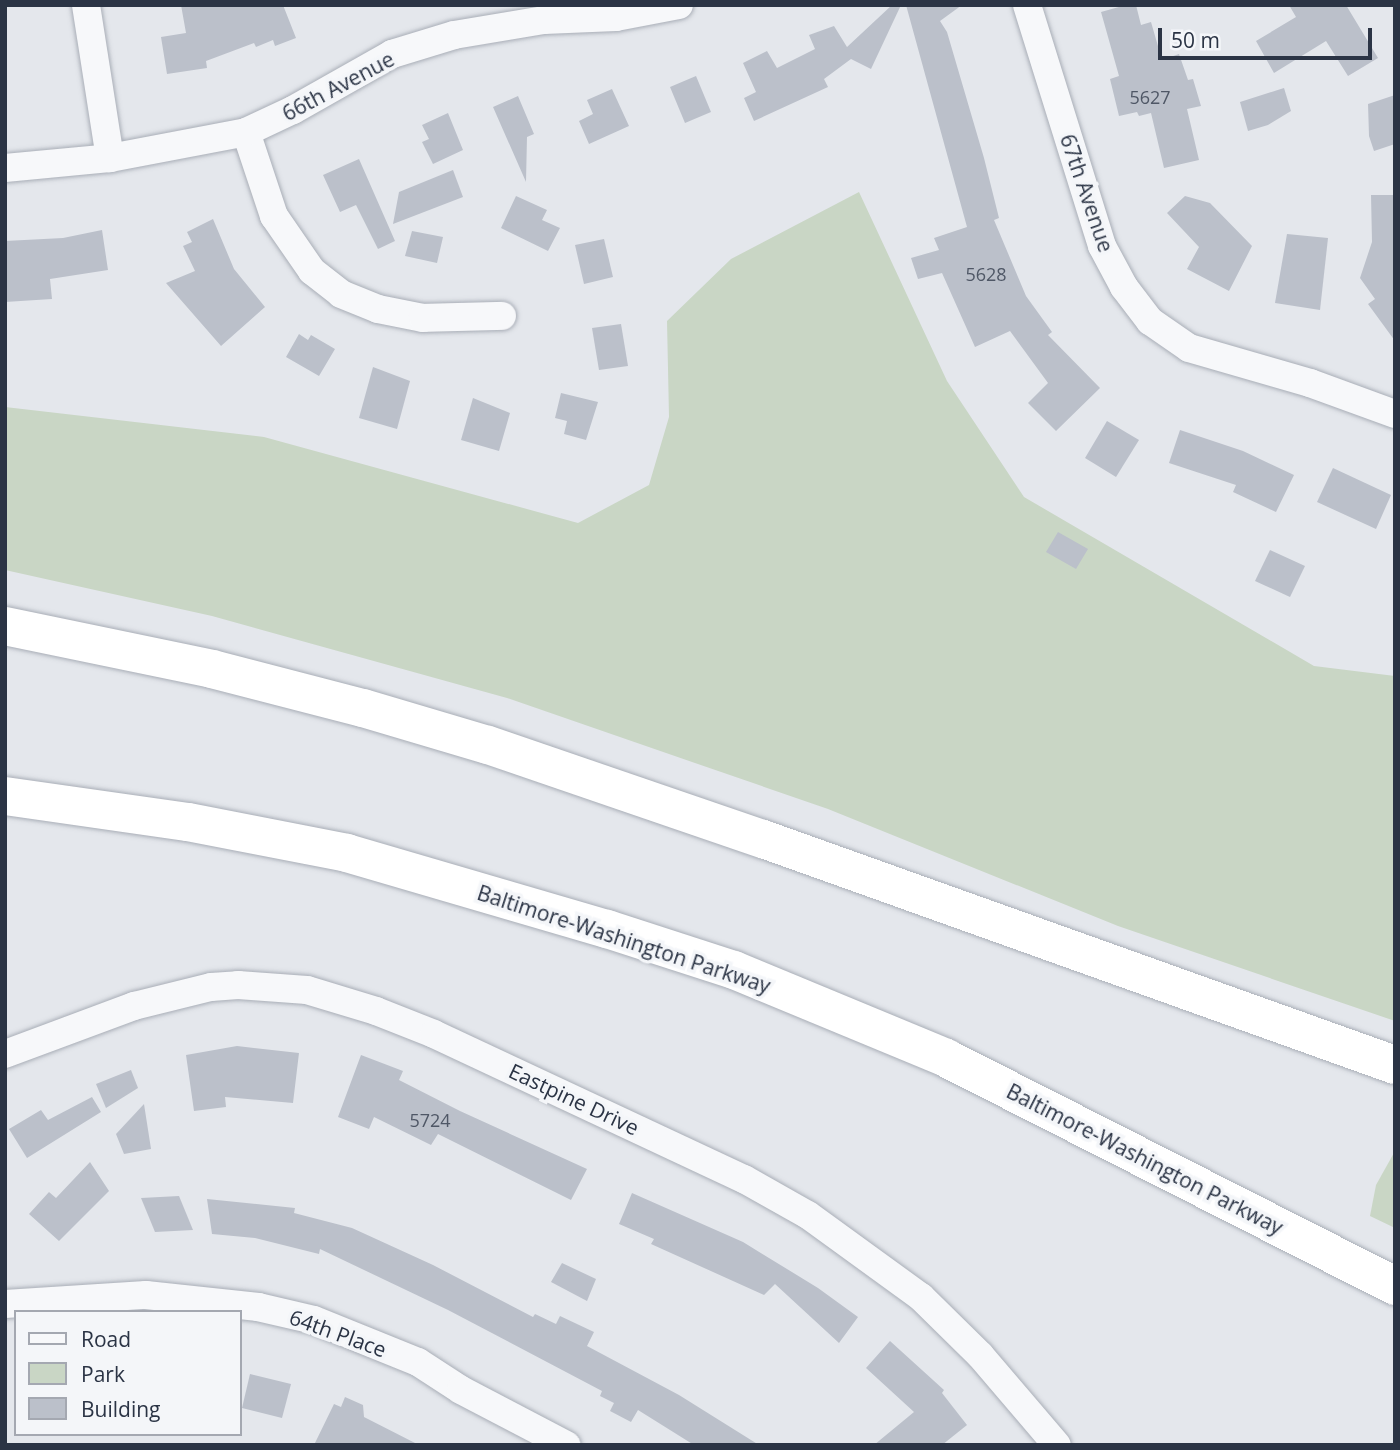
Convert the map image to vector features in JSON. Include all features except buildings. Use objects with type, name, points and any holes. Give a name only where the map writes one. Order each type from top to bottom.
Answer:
[{"type":"highway","points":[[13,627],[212,669],[363,708],[488,745],[763,839],[1395,1065]]},
{"type":"highway","name":"Baltimore-Washington Parkway","points":[[5,796],[188,822],[347,853],[607,929],[734,970],[946,1058],[1395,1286]]},
{"type":"highway","points":[[5,815],[188,822]]},
{"type":"street","points":[[86,5],[110,158]]},
{"type":"street","name":"66th Avenue","points":[[5,168],[110,158],[246,132],[304,104],[392,54],[454,35],[533,22],[616,17],[679,5]]},
{"type":"street","name":"67th Avenue","points":[[1027,5],[1102,246],[1124,287],[1150,321],[1189,348],[1310,383],[1395,414]]},
{"type":"street","points":[[246,132],[274,216],[312,271],[341,294],[378,309],[424,318],[502,316]]},
{"type":"street","name":"Eastpine Drive","points":[[5,1054],[134,1006],[211,988],[238,985],[297,989],[339,998],[376,1011],[435,1034],[744,1179],[808,1215],[921,1297],[980,1355],[1057,1445]]},
{"type":"street","name":"64th Place","points":[[5,1304],[146,1295],[217,1301],[314,1320],[418,1362],[566,1445]]},
{"type":"green space","points":[[859,192],[947,381],[1024,497],[1314,666],[1395,676],[1395,1021],[1118,926],[828,809],[507,698],[212,616],[5,570],[5,407],[264,437],[578,523],[649,485],[669,417],[667,321],[731,259]]},
{"type":"green space","points":[[1395,1151],[1395,1228],[1370,1216],[1376,1185]]}]
